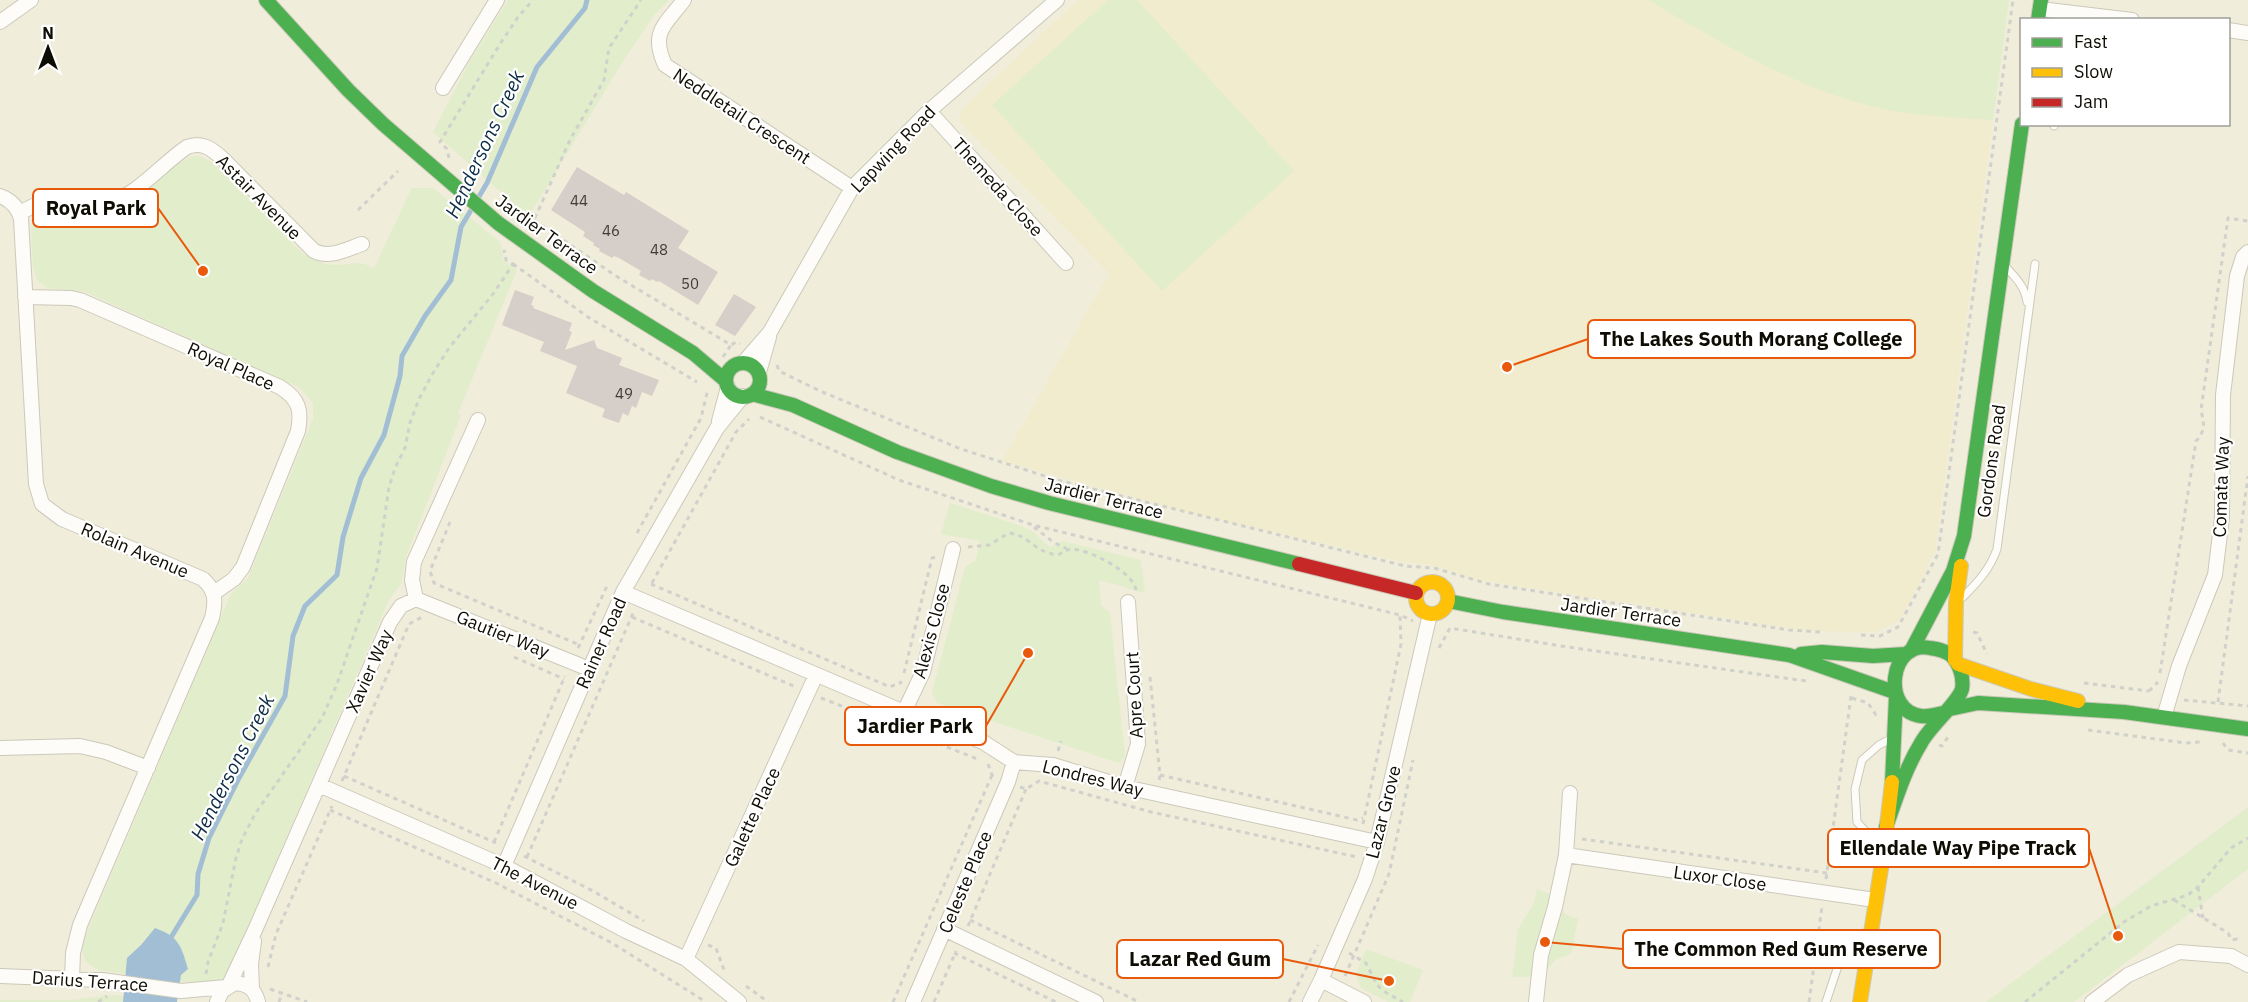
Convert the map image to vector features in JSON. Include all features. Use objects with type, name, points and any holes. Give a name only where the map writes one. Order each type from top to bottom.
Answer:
[{"type":"street","points":[[0,22],[31,0]]},
{"type":"street","name":"Jardier Terrace","points":[[266,0],[348,90],[453,186],[504,227],[593,291],[693,353],[727,384]]},
{"type":"street","points":[[443,88],[497,0]]},
{"type":"street","name":"Neddletail Crescent","points":[[684,0],[658,33],[658,49],[665,64],[852,188]]},
{"type":"street","name":"Lapwing Road","points":[[749,359],[770,332],[852,188],[929,111],[1057,0]]},
{"type":"street","points":[[2040,10],[2114,18]]},
{"type":"street","points":[[2230,30],[2248,33]]},
{"type":"street","name":"Themeda Close","points":[[929,111],[1066,263]]},
{"type":"street","name":"Gordons Road","points":[[1956,662],[1956,603],[2022,126]]},
{"type":"street","name":"Astair Avenue","points":[[20,213],[50,201],[94,204],[112,201],[131,191],[187,147],[198,144],[209,148],[223,159],[314,251],[319,254],[333,254],[362,244]]},
{"type":"street","points":[[0,196],[9,200],[20,213]]},
{"type":"street","name":"Rolain Avenue","points":[[20,213],[36,484],[42,504],[62,519],[203,579],[214,593]]},
{"type":"street","name":"Comata Way","points":[[2164,717],[2168,699],[2215,574],[2222,517],[2223,395],[2237,276],[2248,252]]},
{"type":"street","name":"Royal Place","points":[[25,297],[80,300],[280,387],[297,401],[301,414],[298,431],[243,567],[234,579],[214,593]]},
{"type":"street","name":"Jardier Terrace","points":[[693,353],[749,359]]},
{"type":"street","points":[[749,359],[759,376],[758,388],[747,395],[737,395],[727,384],[729,371],[749,359]]},
{"type":"street","name":"Jardier Terrace","points":[[759,376],[793,405]]},
{"type":"street","name":"Rainer Road","points":[[717,428],[727,384]]},
{"type":"street","name":"Jardier Terrace","points":[[747,395],[793,405],[897,452],[991,486],[1049,503],[1359,581],[1416,593]]},
{"type":"street","name":"Rainer Road","points":[[504,866],[623,592],[717,428],[747,395]]},
{"type":"street","points":[[416,599],[412,580],[414,562],[478,420]]},
{"type":"street","name":"Gordons Road","points":[[1909,652],[1953,571],[1965,536]]},
{"type":"street","name":"Alexis Close","points":[[904,712],[923,672],[953,549]]},
{"type":"street","points":[[1436,582],[1444,587],[1449,600],[1442,611],[1424,613],[1418,606],[1416,593],[1425,584],[1436,582]]},
{"type":"street","name":"Londres Way","points":[[623,592],[904,712],[983,742],[1014,762],[1053,765],[1125,787],[1377,842]]},
{"type":"street","points":[[72,978],[73,953],[80,925],[212,618],[214,593]]},
{"type":"street","name":"Gautier Way","points":[[416,599],[589,669]]},
{"type":"street","name":"Xavier Way","points":[[217,1002],[228,986],[255,930],[390,622],[401,606],[416,599]]},
{"type":"street","name":"Jardier Terrace","points":[[1449,600],[1503,612],[1789,655],[1822,658],[1909,652]]},
{"type":"street","name":"Apre Court","points":[[1125,787],[1138,744],[1128,602]]},
{"type":"street","name":"Lazar Grove","points":[[1310,1002],[1322,980],[1365,879],[1377,842],[1430,614]]},
{"type":"street","points":[[1860,1002],[1886,827],[1896,731],[1894,671],[1899,661],[1909,652],[1923,647],[1935,647],[1946,652],[1956,662],[2031,689],[2124,712]]},
{"type":"street","name":"Jardier Terrace","points":[[1822,658],[1895,695]]},
{"type":"street","points":[[1886,827],[1925,736],[1961,693],[1963,683],[1956,662]]},
{"type":"street","name":"Galette Place","points":[[686,959],[816,675]]},
{"type":"street","points":[[1895,695],[1902,706],[1911,713],[1922,716],[1933,716],[1978,703],[2124,712],[2248,729]]},
{"type":"street","points":[[0,748],[80,746],[106,752],[148,768]]},
{"type":"street","name":"Celeste Place","points":[[913,1002],[1008,782],[1014,762]]},
{"type":"street","name":"The Avenue","points":[[319,785],[504,866],[626,931],[686,959],[739,1002]]},
{"type":"street","points":[[1536,1002],[1541,955],[1555,907],[1566,855],[1570,793]]},
{"type":"street","name":"Luxor Close","points":[[1566,855],[1875,900]]},
{"type":"street","points":[[944,929],[1096,1002]]},
{"type":"street","name":"Xavier Way","points":[[255,930],[251,964],[259,996]]},
{"type":"street","points":[[2092,1002],[2128,975],[2179,952],[2231,956],[2248,965]]},
{"type":"street","name":"Darius Terrace","points":[[0,976],[121,981],[181,991],[207,990],[241,984],[259,996]]},
{"type":"street","points":[[1322,980],[1364,1002]]},
{"type":"street","name":"Darius Terrace","points":[[181,991],[197,1002]]},
{"type":"lane","name":"Gordons Road","points":[[2002,263],[2018,279],[2026,293],[2029,311]]},
{"type":"lane","name":"Gordons Road","points":[[1956,603],[1983,577],[1997,549],[2035,264]]},
{"type":"lane","points":[[1882,849],[1857,822],[1855,789],[1862,760],[1896,731]]},
{"type":"lane","points":[[1826,1002],[1838,966],[1868,945]]},
{"type":"path","points":[[441,142],[500,44],[518,17],[533,0]]},
{"type":"path","points":[[534,220],[570,140],[604,80],[609,48],[641,0]]},
{"type":"path","points":[[1858,635],[1880,636],[1898,627],[1938,554],[2013,0]]},
{"type":"path","points":[[358,210],[398,171]]},
{"type":"path","points":[[2149,691],[2158,683],[2196,441],[2205,427],[2201,410],[2228,218],[2248,221]]},
{"type":"path","points":[[634,539],[701,418],[708,389],[588,317],[506,260],[502,241],[504,227],[516,222],[534,220],[616,276],[731,345],[736,342],[749,359],[778,366],[779,371],[842,400],[961,449],[1057,480],[1405,566],[1434,568],[1489,584],[1789,630],[1825,633],[1817,682],[1450,628],[1437,652]]},
{"type":"path","points":[[207,990],[208,962],[224,923],[236,858],[242,839],[265,800],[322,718],[349,650],[377,568],[389,487],[405,448],[410,423],[419,399],[449,348],[494,294],[513,264]]},
{"type":"path","points":[[527,857],[640,599],[651,584],[736,432],[749,419]]},
{"type":"path","points":[[2218,702],[2248,476]]},
{"type":"path","points":[[452,519],[430,572],[434,583],[580,645]]},
{"type":"path","points":[[1033,525],[1053,542],[1067,549],[1096,556],[1131,579],[1136,587],[1136,593],[1128,602]]},
{"type":"path","points":[[651,584],[890,687],[902,682],[932,558],[953,549],[990,546],[1009,533],[1025,538],[1035,548],[1045,553],[1058,555],[1067,549]]},
{"type":"path","points":[[494,842],[564,679],[610,581]]},
{"type":"path","points":[[1353,867],[1401,644],[1400,615]]},
{"type":"path","points":[[266,976],[276,934],[409,624],[423,617]]},
{"type":"path","points":[[1955,630],[1977,633],[1987,655]]},
{"type":"path","points":[[510,655],[564,679]]},
{"type":"path","points":[[2079,683],[2149,691],[2168,699],[2248,706]]},
{"type":"path","points":[[1809,1002],[1852,698],[1849,692]]},
{"type":"path","points":[[1852,698],[1868,703],[1876,715],[1896,731]]},
{"type":"path","points":[[2083,729],[2186,743],[2205,741]]},
{"type":"path","points":[[1925,736],[1942,746],[1948,737]]},
{"type":"path","points":[[2222,742],[2228,750],[2248,753]]},
{"type":"path","points":[[1339,989],[1355,957],[1389,874],[1415,753]]},
{"type":"path","points":[[893,1002],[992,775]]},
{"type":"path","points":[[1160,776],[1357,820],[1364,818]]},
{"type":"path","points":[[934,1002],[1026,789]]},
{"type":"path","points":[[330,810],[496,883],[612,943],[706,1002]]},
{"type":"path","points":[[1567,836],[1827,873]]},
{"type":"path","points":[[2025,1002],[2124,922],[2151,906],[2188,896],[2231,848],[2248,838]]},
{"type":"path","points":[[2198,887],[2203,919]]},
{"type":"path","points":[[2174,900],[2228,933],[2232,940],[2237,939],[2240,945],[2231,956]]},
{"type":"path","points":[[970,920],[1139,1002]]},
{"type":"path","points":[[1289,1002],[1323,936],[1366,963],[1377,985],[1384,992],[1403,1002]]},
{"type":"path","points":[[954,953],[1056,1002]]},
{"type":"path","points":[[279,1002],[282,993]]},
{"type":"path","points":[[259,996],[282,993],[307,1002]]},
{"type":"shaded area","points":[[1078,0],[1648,0],[1754,61],[1889,110],[1993,120],[1935,550],[1918,587],[1898,621],[1876,632],[1808,631],[1478,580],[1435,566],[1398,561],[1190,513],[1002,461],[1109,273],[959,121],[962,109]]},
{"type":"green space","points":[[508,0],[669,0],[655,14],[622,63],[532,211],[521,210],[433,132],[470,61]]},
{"type":"green space","points":[[1108,0],[1137,0],[1294,171],[1162,291],[992,105]]},
{"type":"green space","points":[[1648,0],[2009,0],[1993,120],[1888,110],[1824,91],[1764,65]]},
{"type":"green space","points":[[200,156],[215,164],[302,253],[322,263],[335,265],[358,263],[374,268],[412,188],[433,188],[500,242],[504,261],[517,270],[458,413],[461,415],[406,557],[401,584],[389,600],[227,975],[219,983],[205,985],[98,970],[85,961],[82,949],[84,939],[231,594],[248,578],[313,419],[313,403],[299,387],[83,291],[47,288],[37,280],[33,267],[31,227],[37,214],[46,210],[102,212],[123,206],[178,163]]},
{"type":"green space","points":[[950,503],[1021,526],[1032,531],[1050,547],[1062,541],[1141,560],[1145,593],[1099,580],[1101,605],[1110,613],[1125,757],[1119,763],[937,703],[932,693],[965,567],[976,560],[980,541],[941,534]]},
{"type":"green space","points":[[2248,807],[2248,869],[2074,1002],[1986,1002]]},
{"type":"green space","points":[[1537,889],[1557,897],[1565,914],[1578,919],[1571,954],[1557,959],[1539,977],[1512,977],[1518,929],[1534,903]]},
{"type":"green space","points":[[1366,949],[1423,970],[1410,1002],[1388,1002],[1361,988],[1356,974]]},
{"type":"green space","points":[[114,995],[160,1002],[0,1002],[0,1000],[71,1000]]},
{"type":"water","points":[[155,928],[178,943],[186,961],[188,969],[181,975],[177,1002],[123,1002],[127,958]]},
{"type":"building","points":[[577,167],[624,195],[626,192],[689,231],[678,248],[718,272],[698,305],[659,281],[651,279],[650,281],[639,275],[641,271],[619,258],[614,256],[612,258],[599,251],[600,249],[593,245],[594,243],[583,236],[585,232],[551,210]]},
{"type":"building","points":[[515,290],[534,297],[531,305],[534,306],[533,308],[572,323],[569,331],[572,332],[565,350],[594,340],[597,348],[622,358],[619,365],[659,380],[652,396],[642,392],[636,408],[632,406],[628,416],[623,413],[619,423],[602,417],[605,409],[566,393],[577,366],[540,351],[544,342],[502,325]]},
{"type":"building","points":[[734,294],[756,307],[735,336],[715,325]]},
{"type":"waterway","name":"Hendersons Creek","points":[[170,939],[197,895],[198,874],[209,838],[239,778],[285,696],[293,636],[305,606],[337,575],[343,537],[361,478],[384,435],[400,376],[402,356],[425,316],[451,280],[461,227],[487,183],[537,67],[585,8],[587,0]]},
{"type":"traffic: fast","points":[[266,0],[348,90],[383,124],[498,223],[593,291],[693,353],[726,381]]},
{"type":"traffic: fast","points":[[2038,18],[2041,0]]},
{"type":"traffic: fast","points":[[1911,651],[1953,571],[1964,536],[2022,126]]},
{"type":"traffic: fast","points":[[743,363],[755,368],[760,380],[755,392],[743,397],[731,392],[726,380],[731,368],[743,363]]},
{"type":"traffic: fast","points":[[752,394],[793,405],[897,452],[991,486],[1049,503],[1299,564]]},
{"type":"traffic: fast","points":[[1448,601],[1503,612],[1789,655],[1894,692]]},
{"type":"traffic: fast","points":[[1886,827],[1915,753],[1925,736],[1955,701],[1962,689],[1960,670],[1951,655],[1935,649],[1916,648],[1906,655],[1895,677],[1895,690],[1900,702],[1908,711],[1921,716],[1944,713]]},
{"type":"traffic: fast","points":[[1801,654],[1822,652],[1873,656],[1906,654]]},
{"type":"traffic: fast","points":[[1892,782],[1896,697]]},
{"type":"traffic: fast","points":[[1950,709],[1978,703],[2124,712],[2248,729]]},
{"type":"traffic: slow","points":[[1955,660],[1956,602],[1961,566]]},
{"type":"traffic: slow","points":[[1432,582],[1443,587],[1448,598],[1443,609],[1432,614],[1421,609],[1416,598],[1421,587],[1432,582]]},
{"type":"traffic: slow","points":[[1958,664],[2031,689],[2078,701]]},
{"type":"traffic: slow","points":[[1860,1002],[1884,850],[1892,782]]},
{"type":"traffic: jam","points":[[1299,564],[1416,593]]},
{"type":"place","name":"Royal Park","points":[[203,271]]},
{"type":"place","name":"The Lakes South Morang College","points":[[1507,367]]},
{"type":"place","name":"Jardier Park","points":[[1028,653]]},
{"type":"place","name":"Ellendale Way Pipe Track","points":[[2118,936]]},
{"type":"place","name":"The Common Red Gum Reserve","points":[[1545,942]]},
{"type":"place","name":"Lazar Red Gum","points":[[1389,981]]}]
